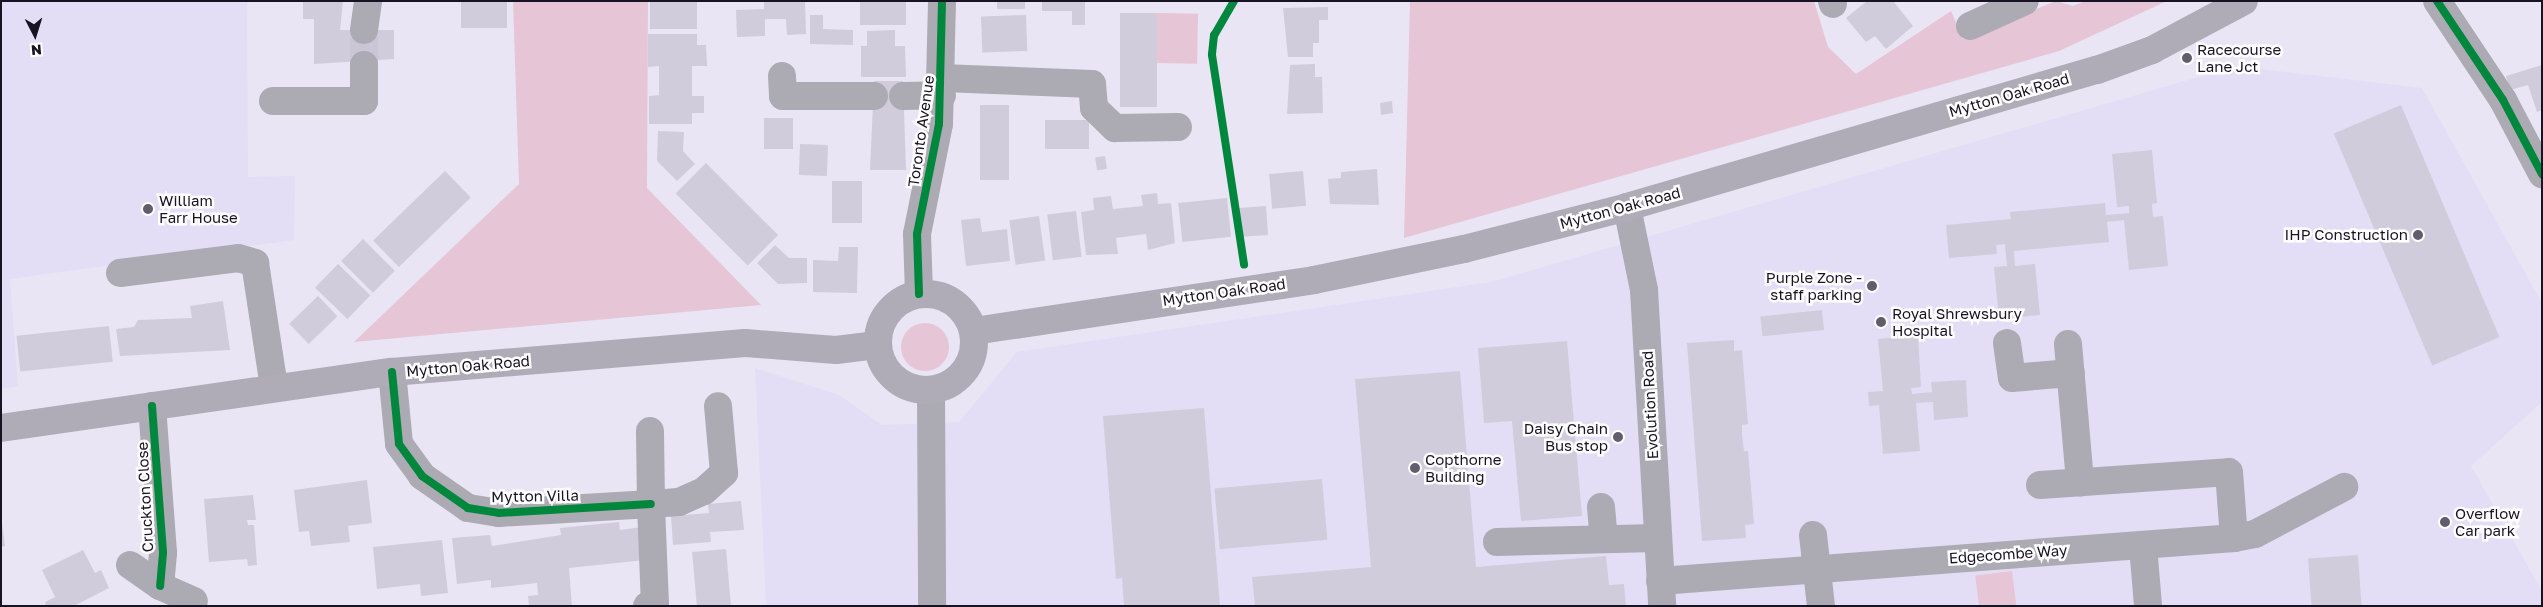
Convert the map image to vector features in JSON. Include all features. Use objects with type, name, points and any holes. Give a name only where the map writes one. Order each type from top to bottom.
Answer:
[{"type":"main road","name":"Mytton Oak Road","points":[[974,332],[1314,280],[1464,249],[1627,207],[2097,70],[2152,50],[2244,1]]},
{"type":"main road","points":[[919,294],[948,298],[960,306],[974,332],[970,364],[947,386],[931,391],[918,390],[894,379],[885,370],[877,345],[878,330],[893,306],[919,294]]},
{"type":"main road","name":"Mytton Oak Road","points":[[1,428],[392,372],[745,343],[836,350],[877,345]]},
{"type":"street","points":[[364,30],[368,1]]},
{"type":"street","name":"Toronto Avenue","points":[[919,294],[917,234],[933,166],[942,87],[942,1]]},
{"type":"street","points":[[1970,26],[2025,1]]},
{"type":"street","points":[[2437,1],[2503,100],[2542,174]]},
{"type":"street","points":[[274,101],[364,101],[364,65]]},
{"type":"street","points":[[782,76],[783,96],[874,96]]},
{"type":"street","points":[[904,96],[942,87],[1092,84],[1094,108],[1115,128],[1178,127]]},
{"type":"street","name":"Evolution Road","points":[[1627,207],[1644,290],[1656,538],[1661,593]]},
{"type":"street","points":[[120,272],[238,258],[255,263],[274,388]]},
{"type":"street","points":[[2008,343],[2012,378],[2071,373]]},
{"type":"street","points":[[2068,344],[2080,482]]},
{"type":"street","name":"Mytton Villa","points":[[392,372],[399,444],[422,476],[468,508],[499,514],[651,504],[696,495],[724,473],[718,406]]},
{"type":"street","points":[[931,391],[932,606]]},
{"type":"street","name":"Cruckton Close","points":[[152,406],[162,535],[160,586]]},
{"type":"street","points":[[647,606],[655,605],[650,431]]},
{"type":"street","points":[[2040,485],[2229,472],[2234,538]]},
{"type":"street","name":"Edgecombe Way","points":[[1661,593],[1818,568],[2234,538],[2263,530],[2344,487]]},
{"type":"street","points":[[1601,507],[1604,539]]},
{"type":"street","points":[[1813,535],[1821,606]]},
{"type":"street","points":[[1497,542],[1656,538]]},
{"type":"street","points":[[2143,546],[2148,606]]},
{"type":"street","points":[[130,565],[160,586],[194,601]]},
{"type":"shaded area","name":"William Farr House","points":[[1,1],[247,1],[248,177],[295,176],[294,240],[10,279],[18,386],[1,389]]},
{"type":"shaded area","points":[[513,1],[648,1],[647,188],[761,305],[354,342],[519,184]]},
{"type":"shaded area","points":[[1410,1],[1814,1],[1828,47],[1856,74],[1951,11],[1963,39],[2056,1],[2073,6],[2085,1],[2167,1],[2059,51],[1404,238]]},
{"type":"shaded area","points":[[1157,13],[1198,14],[1197,64],[1156,63]]},
{"type":"shaded area","name":"Royal Shrewsbury Hospital","points":[[2236,66],[2422,88],[2542,303],[2542,402],[2471,466],[2542,591],[2542,606],[766,606],[755,368],[839,395],[882,425],[959,422],[1017,352],[1491,282]]},
{"type":"shaded area","points":[[925,323],[934,325],[942,330],[947,338],[949,347],[947,356],[942,364],[934,369],[925,371],[916,369],[908,364],[903,356],[901,347],[903,338],[908,330],[916,325]]},
{"type":"shaded area","points":[[2012,571],[2016,606],[1979,606],[1975,576]]},
{"type":"building","points":[[303,1],[343,1],[340,30],[394,30],[394,59],[314,64],[314,19],[303,19]]},
{"type":"building","points":[[461,1],[507,1],[507,28],[461,28]]},
{"type":"building","points":[[650,1],[697,1],[697,29],[650,29]]},
{"type":"building","points":[[764,1],[805,1],[806,34],[787,35],[786,19],[765,19],[765,36],[737,37],[736,10],[764,9]]},
{"type":"building","points":[[860,1],[906,1],[906,25],[860,25]]},
{"type":"building","points":[[997,1],[1025,1],[1025,9],[997,9]]},
{"type":"building","points":[[1042,1],[1085,1],[1085,25],[1072,25],[1072,11],[1042,11]]},
{"type":"building","points":[[1867,1],[1893,1],[1913,26],[1886,49],[1875,36],[1866,42],[1846,18]]},
{"type":"building","points":[[1328,7],[1328,20],[1319,20],[1319,43],[1313,43],[1313,57],[1288,57],[1283,8]]},
{"type":"building","points":[[1120,13],[1157,13],[1157,107],[1120,107]]},
{"type":"building","points":[[810,15],[823,15],[823,29],[853,30],[853,45],[810,44]]},
{"type":"building","points":[[1026,15],[1027,51],[982,53],[981,17]]},
{"type":"building","points":[[895,30],[895,46],[905,46],[906,77],[861,77],[861,46],[867,46],[867,31]]},
{"type":"building","points":[[648,34],[697,34],[697,45],[706,45],[707,66],[692,66],[692,96],[704,96],[704,113],[692,113],[692,124],[649,124],[649,96],[659,95],[659,66],[648,67]]},
{"type":"building","points":[[1315,64],[1315,77],[1322,77],[1323,113],[1287,114],[1290,65]]},
{"type":"building","points":[[2542,65],[2542,110],[2537,112],[2528,85],[2510,90],[2506,76]]},
{"type":"building","points":[[874,81],[903,81],[906,170],[870,170]]},
{"type":"building","points":[[1392,101],[1393,113],[1381,115],[1380,103]]},
{"type":"building","points":[[980,105],[1009,105],[1009,180],[980,180]]},
{"type":"building","name":"IHP Construction","points":[[2401,105],[2499,337],[2432,365],[2334,134]]},
{"type":"building","points":[[764,118],[793,118],[793,149],[764,149]]},
{"type":"building","points":[[1045,120],[1089,120],[1089,149],[1045,149]]},
{"type":"building","points":[[658,131],[684,132],[683,151],[695,164],[677,181],[657,161]]},
{"type":"building","points":[[800,144],[828,145],[827,176],[799,175]]},
{"type":"building","points":[[2152,150],[2157,203],[2152,204],[2153,217],[2163,216],[2168,266],[2129,270],[2124,220],[2107,222],[2109,242],[2014,251],[2015,266],[2035,264],[2040,315],[1999,319],[1994,267],[2007,266],[2005,244],[1996,245],[1997,254],[1949,258],[1946,225],[2011,219],[2010,212],[2105,203],[2106,215],[2129,213],[2129,206],[2117,207],[2112,154]]},
{"type":"building","points":[[1105,156],[1107,169],[1097,170],[1095,158]]},
{"type":"building","points":[[706,163],[778,235],[748,266],[676,193]]},
{"type":"building","points":[[1377,169],[1379,205],[1330,204],[1328,179],[1341,178],[1341,172]]},
{"type":"building","points":[[445,171],[471,198],[399,267],[373,240]]},
{"type":"building","points":[[1303,171],[1306,206],[1272,209],[1269,174]]},
{"type":"building","points":[[832,181],[862,181],[862,223],[832,223]]},
{"type":"building","points":[[1157,193],[1158,204],[1171,203],[1175,243],[1148,250],[1146,234],[1116,238],[1118,254],[1086,255],[1081,212],[1094,210],[1093,198],[1111,196],[1113,209],[1143,206],[1141,195]]},
{"type":"building","points":[[1227,198],[1231,237],[1182,242],[1178,203]]},
{"type":"building","points":[[1266,206],[1268,235],[1241,237],[1239,208]]},
{"type":"building","points":[[1076,211],[1082,257],[1053,260],[1047,215]]},
{"type":"building","points":[[1039,216],[1045,261],[1016,265],[1009,220]]},
{"type":"building","points":[[980,218],[982,232],[1007,229],[1010,261],[966,266],[961,220]]},
{"type":"building","points":[[363,239],[395,271],[373,293],[341,261]]},
{"type":"building","points":[[775,245],[789,258],[807,258],[807,283],[778,284],[757,263]]},
{"type":"building","points":[[839,247],[858,247],[857,293],[813,292],[813,260],[838,261]]},
{"type":"building","points":[[338,264],[370,295],[347,319],[315,288]]},
{"type":"building","points":[[318,296],[337,316],[309,344],[289,324]]},
{"type":"building","points":[[223,301],[230,350],[120,356],[116,329],[134,327],[138,320],[192,318],[190,306]]},
{"type":"building","points":[[1822,310],[1824,330],[1762,336],[1760,316]]},
{"type":"building","points":[[109,326],[113,362],[20,372],[17,336]]},
{"type":"building","points":[[1918,336],[1921,387],[1911,388],[1912,394],[1932,392],[1931,382],[1966,380],[1968,417],[1934,420],[1933,402],[1916,403],[1920,451],[1883,454],[1879,405],[1869,406],[1868,392],[1883,391],[1878,339]]},
{"type":"building","points":[[1734,340],[1734,351],[1742,350],[1748,424],[1742,425],[1742,435],[1744,451],[1748,451],[1754,524],[1745,525],[1746,538],[1702,541],[1687,343]]},
{"type":"building","points":[[1567,341],[1582,516],[1521,521],[1512,421],[1484,423],[1478,348]]},
{"type":"building","name":"Copthorne Building","points":[[1460,371],[1476,567],[1606,556],[1609,585],[1624,584],[1626,606],[1255,606],[1252,577],[1371,567],[1355,379]]},
{"type":"building","points":[[1204,408],[1220,606],[1124,606],[1122,578],[1116,579],[1103,416]]},
{"type":"building","points":[[1322,479],[1327,540],[1220,549],[1214,488]]},
{"type":"building","points":[[367,480],[372,523],[348,526],[350,542],[311,546],[309,531],[299,532],[294,490]]},
{"type":"building","points":[[253,495],[256,520],[247,520],[248,525],[254,525],[257,565],[248,566],[247,559],[209,562],[204,499]]},
{"type":"building","points":[[741,501],[744,530],[710,532],[711,542],[673,545],[671,516],[709,513],[708,504]]},
{"type":"building","points":[[1,516],[5,546],[1,547]]},
{"type":"building","points":[[619,522],[620,530],[642,527],[645,560],[569,568],[572,606],[529,606],[528,596],[538,595],[537,583],[491,588],[491,580],[457,584],[452,538],[490,535],[492,546],[561,535],[560,528]]},
{"type":"building","points":[[442,540],[448,593],[421,596],[420,584],[377,589],[373,547]]},
{"type":"building","points":[[726,549],[731,606],[697,606],[692,552]]},
{"type":"building","points":[[83,550],[95,573],[101,570],[109,588],[74,606],[46,606],[45,602],[55,597],[42,570]]},
{"type":"building","points":[[2358,555],[2362,606],[2311,606],[2308,558]]},
{"type":"tunnel","points":[[364,30],[364,65]]},
{"type":"cycle path","points":[[919,294],[917,234],[939,124],[942,1]]},
{"type":"cycle path","points":[[1234,1],[1214,35],[1212,55],[1244,265]]},
{"type":"cycle path","points":[[2437,1],[2503,100],[2542,174]]},
{"type":"cycle path","points":[[392,372],[399,444],[422,476],[468,508],[499,513],[651,504]]},
{"type":"cycle path","points":[[152,406],[163,553],[160,586]]},
{"type":"place","name":"Racecourse Lane Jct","points":[[2187,58]]},
{"type":"place","name":"William Farr House","points":[[148,209]]},
{"type":"place","name":"IHP Construction","points":[[2418,235]]},
{"type":"place","name":"Purple Zone - staff parking","points":[[1872,286]]},
{"type":"place","name":"Royal Shrewsbury Hospital","points":[[1881,322]]},
{"type":"place","name":"Daisy Chain Bus stop","points":[[1618,437]]},
{"type":"place","name":"Copthorne Building","points":[[1415,468]]},
{"type":"place","name":"Overflow Car park","points":[[2445,522]]}]
